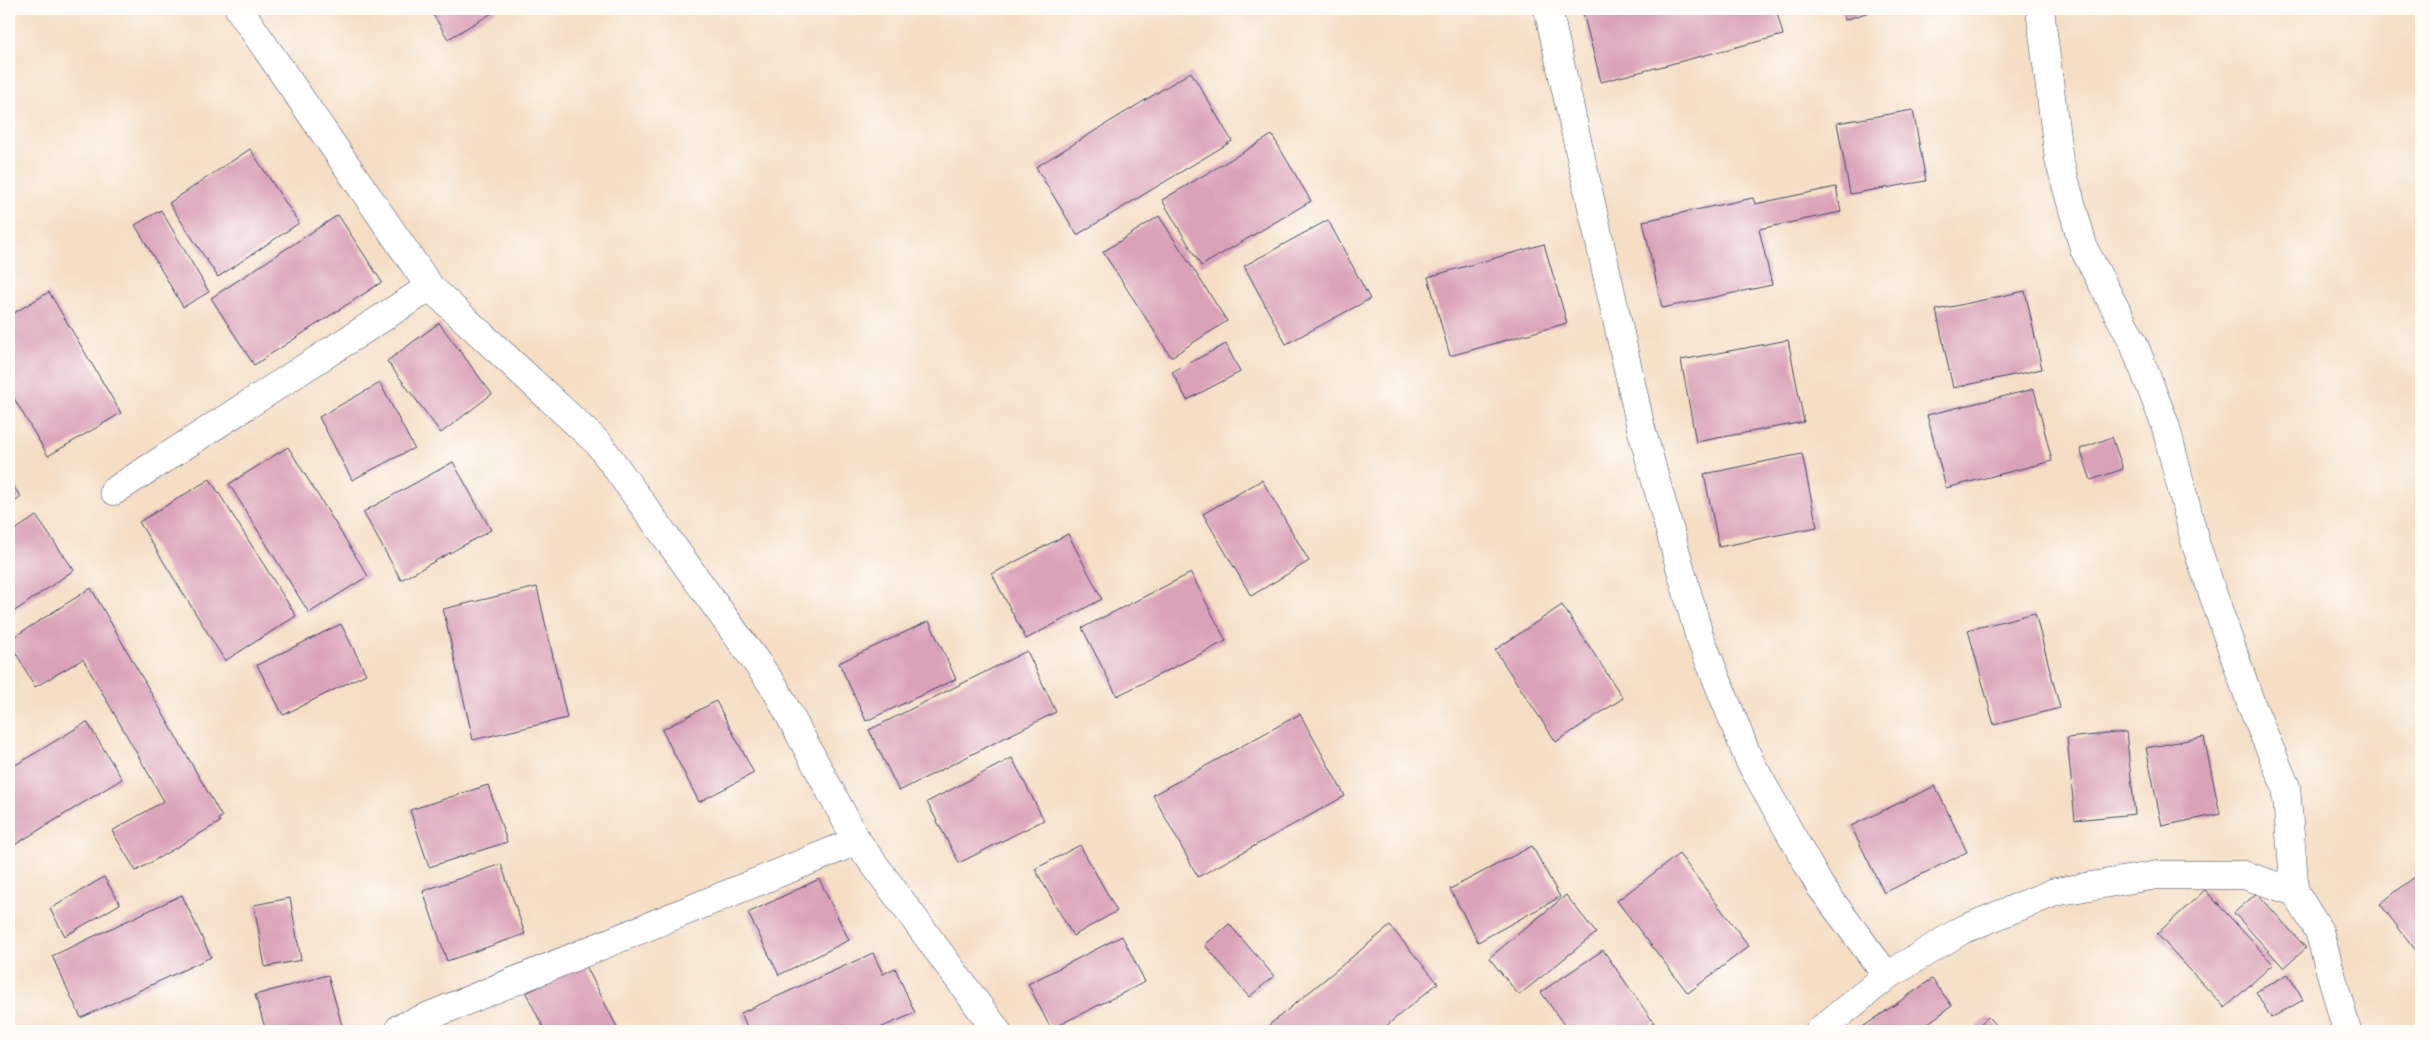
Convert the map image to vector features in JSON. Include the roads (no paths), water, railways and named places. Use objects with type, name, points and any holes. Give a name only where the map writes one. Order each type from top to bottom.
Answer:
[{"type":"street","points":[[239,9],[430,287],[599,444],[775,688],[858,841],[997,1031]]},
{"type":"street","points":[[1548,9],[1641,428],[1699,635],[1754,768],[1820,886],[1887,976]]},
{"type":"street","points":[[2040,9],[2059,160],[2084,249],[2133,342],[2165,424],[2200,554],[2251,704],[2286,787],[2295,892],[2319,931],[2347,1031]]},
{"type":"street","points":[[114,491],[430,287]]},
{"type":"street","points":[[400,1028],[858,841]]},
{"type":"street","points":[[1819,1031],[1887,976],[1962,930],[2055,892],[2157,875],[2244,875],[2295,892]]}]
